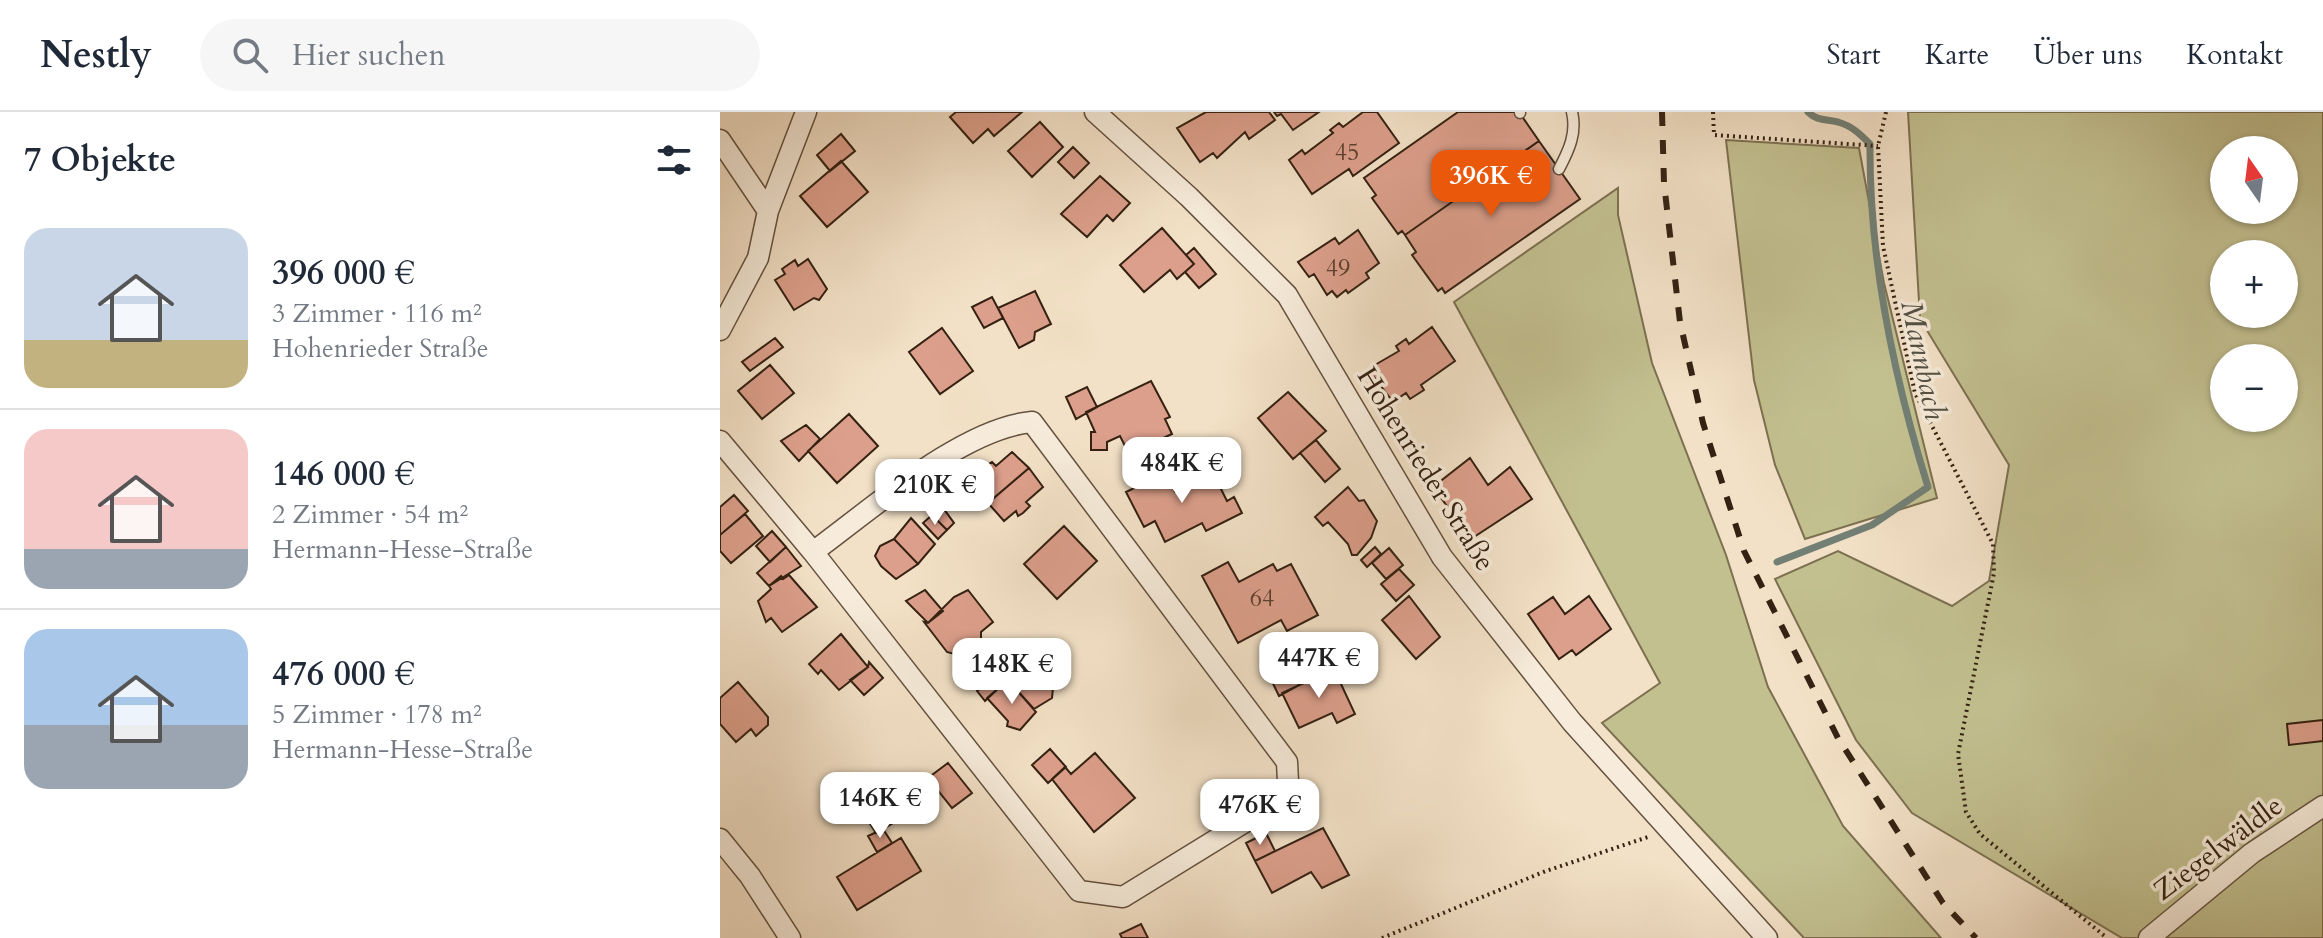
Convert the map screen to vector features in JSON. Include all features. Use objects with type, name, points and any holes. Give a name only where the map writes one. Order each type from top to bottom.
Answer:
[{"type":"street","points":[[720,330],[758,258],[768,211],[806,112]]},
{"type":"street","name":"Hohenrieder Straße","points":[[1095,112],[1189,197],[1287,295],[1442,557],[1572,722],[1767,938]]},
{"type":"street","points":[[720,140],[768,211]]},
{"type":"street","points":[[720,441],[813,552],[1079,891],[1123,897],[1274,804],[1288,782],[1287,762],[1245,701],[1032,422],[1005,424],[944,457],[813,552]]},
{"type":"street","name":"Ziegelwäldle","points":[[2149,938],[2252,853],[2323,806]]},
{"type":"street","points":[[720,839],[750,876],[790,938]]},
{"type":"lane","points":[[1559,169],[1570,147],[1574,123],[1572,112]]},
{"type":"path","points":[[1713,112],[1714,135],[1878,146]]},
{"type":"path","points":[[1886,112],[1878,146],[1883,246],[1915,393],[1993,544],[1994,573],[1958,754],[1966,812],[1980,834],[2107,938]]},
{"type":"path","points":[[1382,938],[1546,871],[1669,830]]},
{"type":"shaded area","points":[[1908,112],[2323,112],[2323,938],[2122,938],[1912,813],[1856,740],[1775,579],[1838,551],[1952,606],[1989,581],[2009,465],[1920,319]]},
{"type":"shaded area","points":[[1726,140],[1859,148],[1884,283],[1937,498],[1805,539],[1775,465],[1754,380]]},
{"type":"shaded area","points":[[1618,188],[1618,215],[1652,363],[1726,555],[1768,687],[1843,826],[1941,938],[1804,938],[1602,723],[1660,683],[1454,302]]},
{"type":"building","points":[[956,112],[1022,112],[994,136],[988,129],[973,143],[950,117]]},
{"type":"building","points":[[1206,112],[1269,112],[1275,120],[1249,139],[1245,132],[1217,158],[1213,153],[1200,162],[1177,128]]},
{"type":"building","points":[[1274,112],[1319,112],[1293,130],[1281,114],[1277,116]]},
{"type":"building","points":[[1363,112],[1377,112],[1399,143],[1353,176],[1349,169],[1312,194],[1289,160],[1302,150],[1305,154],[1333,133],[1330,130],[1339,123],[1343,127]]},
{"type":"building","points":[[1458,112],[1519,112],[1539,141],[1405,235],[1402,231],[1398,234],[1372,198],[1376,195],[1364,178]]},
{"type":"building","points":[[1040,122],[1063,147],[1032,177],[1008,151]]},
{"type":"building","points":[[841,134],[855,151],[830,171],[817,155]]},
{"type":"building","points":[[1539,141],[1580,199],[1445,293],[1442,288],[1438,291],[1412,255],[1416,252],[1405,235]]},
{"type":"building","points":[[1073,147],[1089,163],[1074,178],[1058,162]]},
{"type":"building","points":[[841,161],[868,192],[827,227],[800,196]]},
{"type":"building","points":[[1100,176],[1130,203],[1113,221],[1107,215],[1087,237],[1061,214]]},
{"type":"building","points":[[1162,228],[1194,264],[1177,279],[1170,270],[1144,292],[1120,265]]},
{"type":"building","points":[[1358,230],[1379,263],[1366,273],[1369,278],[1348,293],[1346,290],[1337,297],[1332,291],[1327,295],[1314,274],[1309,277],[1298,262],[1335,238],[1339,244]]},
{"type":"building","points":[[1194,248],[1216,274],[1199,288],[1185,272],[1194,264],[1186,255]]},
{"type":"building","points":[[808,259],[827,289],[819,300],[814,298],[794,310],[775,280],[785,274],[782,269],[795,260],[798,266]]},
{"type":"building","points":[[1035,291],[1051,324],[1035,332],[1034,340],[1019,348],[998,308]]},
{"type":"building","points":[[992,297],[1003,318],[984,328],[972,307]]},
{"type":"building","points":[[1432,327],[1455,361],[1421,385],[1424,390],[1410,399],[1406,393],[1393,402],[1368,369],[1399,351],[1396,346],[1406,339],[1409,344]]},
{"type":"building","points":[[942,328],[973,371],[940,394],[909,352]]},
{"type":"building","points":[[775,338],[783,347],[750,371],[742,362]]},
{"type":"building","points":[[770,365],[794,393],[762,419],[738,391]]},
{"type":"building","points":[[1151,381],[1170,417],[1165,419],[1172,434],[1129,454],[1120,436],[1107,442],[1107,450],[1091,450],[1091,432],[1095,432],[1086,412]]},
{"type":"building","points":[[1087,387],[1097,407],[1076,419],[1066,397]]},
{"type":"building","points":[[1288,392],[1326,431],[1293,459],[1258,418]]},
{"type":"building","points":[[849,414],[878,446],[837,483],[808,451]]},
{"type":"building","points":[[806,425],[820,439],[799,461],[781,441]]},
{"type":"building","points":[[1316,440],[1340,469],[1325,482],[1300,453]]},
{"type":"building","points":[[1012,452],[1029,468],[988,503],[973,486],[985,476],[981,473],[984,467],[992,462],[996,466]]},
{"type":"building","points":[[1470,458],[1488,485],[1510,467],[1532,499],[1471,539],[1433,487]]},
{"type":"building","points":[[1029,468],[1043,487],[1026,502],[1030,506],[1023,513],[1018,516],[1016,511],[1004,521],[988,503]]},
{"type":"building","points":[[1165,473],[1175,492],[1213,473],[1227,501],[1234,497],[1242,513],[1206,531],[1202,523],[1165,542],[1155,521],[1144,527],[1126,492]]},
{"type":"building","points":[[1348,487],[1359,501],[1364,500],[1377,521],[1371,538],[1357,555],[1352,555],[1348,544],[1328,522],[1323,526],[1315,517]]},
{"type":"building","points":[[734,495],[748,511],[720,535],[720,507]]},
{"type":"building","points":[[941,505],[954,523],[947,530],[932,515]]},
{"type":"building","points":[[745,514],[763,536],[731,563],[720,551],[720,535]]},
{"type":"building","points":[[932,515],[947,530],[938,539],[923,523]]},
{"type":"building","points":[[911,518],[935,544],[918,564],[894,539]]},
{"type":"building","points":[[1064,526],[1097,561],[1057,599],[1024,564]]},
{"type":"building","points":[[772,531],[786,547],[770,562],[756,546]]},
{"type":"building","points":[[894,539],[918,564],[896,579],[875,556],[880,546]]},
{"type":"building","points":[[786,547],[801,566],[769,586],[757,573]]},
{"type":"building","points":[[1375,547],[1381,554],[1367,567],[1361,560]]},
{"type":"building","points":[[1389,548],[1403,565],[1386,579],[1372,563]]},
{"type":"building","points":[[1228,562],[1239,582],[1273,564],[1277,571],[1291,564],[1318,615],[1287,631],[1281,620],[1238,643],[1202,576]]},
{"type":"building","points":[[1399,569],[1414,585],[1396,601],[1381,584]]},
{"type":"building","points":[[789,575],[817,607],[782,632],[771,618],[766,622],[758,601],[771,589],[769,586],[781,576],[783,579]]},
{"type":"building","points":[[925,590],[943,611],[928,623],[906,601]]},
{"type":"building","points":[[968,590],[993,622],[981,632],[981,640],[971,640],[954,654],[947,652],[924,622],[928,623],[954,597]]},
{"type":"building","points":[[1409,596],[1440,637],[1416,659],[1382,620]]},
{"type":"building","points":[[1589,596],[1611,629],[1576,655],[1572,650],[1559,659],[1528,614],[1553,597],[1565,614]]},
{"type":"building","points":[[841,634],[868,667],[839,690],[821,670],[818,674],[809,664]]},
{"type":"building","points":[[987,659],[994,668],[973,687],[963,675]]},
{"type":"building","points":[[1286,660],[1299,685],[1279,696],[1268,673]]},
{"type":"building","points":[[869,662],[883,678],[864,695],[850,680],[868,667]]},
{"type":"building","points":[[1027,664],[1053,688],[1052,698],[1034,709],[1008,680]]},
{"type":"building","points":[[1334,669],[1355,714],[1337,723],[1332,713],[1299,728],[1282,693]]},
{"type":"building","points":[[994,677],[1001,686],[985,701],[977,691]]},
{"type":"building","points":[[1008,680],[1036,712],[1020,730],[1007,726],[1008,721],[987,698]]},
{"type":"building","points":[[738,682],[768,717],[768,725],[756,736],[751,729],[736,742],[720,724],[720,698]]},
{"type":"building","points":[[2323,720],[2323,741],[2289,745],[2287,724]]},
{"type":"building","points":[[1050,749],[1066,767],[1048,783],[1032,765]]},
{"type":"building","points":[[1095,753],[1135,798],[1094,832],[1052,779],[1065,767],[1071,774]]},
{"type":"building","points":[[948,763],[972,793],[952,808],[928,778]]},
{"type":"building","points":[[920,790],[927,802],[895,822],[888,810]]},
{"type":"building","points":[[888,810],[895,822],[876,833],[869,822]]},
{"type":"building","points":[[1323,828],[1349,875],[1322,888],[1311,872],[1272,893],[1255,861]]},
{"type":"building","points":[[883,829],[892,843],[877,852],[868,836]]},
{"type":"building","points":[[1266,833],[1275,851],[1255,861],[1246,843]]},
{"type":"building","points":[[901,838],[921,871],[857,910],[837,877]]},
{"type":"building","points":[[1141,924],[1148,938],[1122,938],[1120,934]]},
{"type":"waterway","name":"Mannbach","points":[[1777,562],[1872,525],[1928,487],[1904,404],[1886,318],[1874,231],[1870,144],[1848,126],[1808,112]]},
{"type":"railway","points":[[1662,112],[1664,183],[1680,322],[1703,423],[1744,551],[1838,738],[1943,903],[1976,938]]}]
